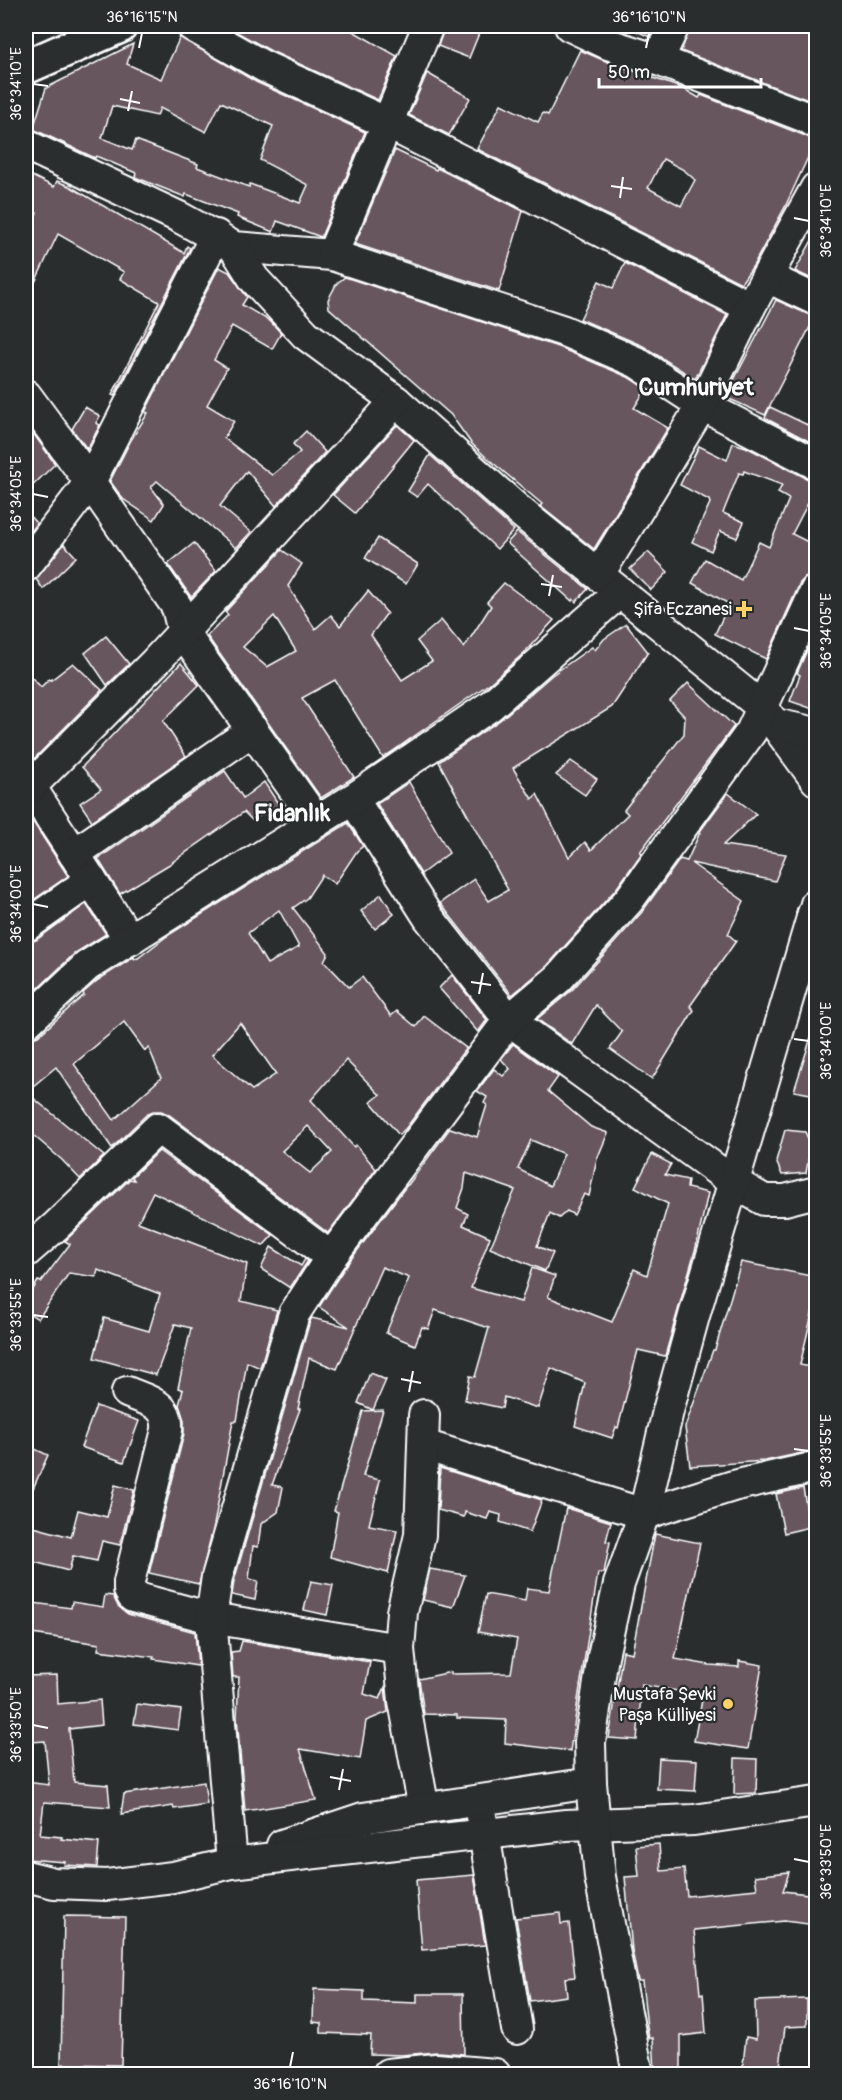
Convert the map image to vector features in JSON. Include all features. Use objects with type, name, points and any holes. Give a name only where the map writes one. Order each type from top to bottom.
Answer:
[{"type":"main road","points":[[26,68],[67,37],[120,26]]},
{"type":"street","points":[[192,26],[263,66],[389,124],[750,307]]},
{"type":"street","points":[[333,255],[428,26]]},
{"type":"street","points":[[570,26],[608,44],[658,60],[816,123]]},
{"type":"street","points":[[658,60],[674,26]]},
{"type":"street","points":[[26,145],[225,241],[333,255],[564,330],[636,362],[702,405],[816,464]]},
{"type":"street","points":[[26,1023],[87,966],[353,799],[490,706],[609,583],[702,405],[750,307],[816,188]]},
{"type":"street","points":[[225,241],[254,279],[306,335],[396,401],[518,509],[768,716],[816,780]]},
{"type":"street","points":[[26,566],[90,482],[225,241]]},
{"type":"street","points":[[767,277],[816,300]]},
{"type":"street","points":[[26,395],[177,607],[183,632],[317,822]]},
{"type":"street","points":[[130,940],[27,786],[183,632],[396,401]]},
{"type":"street","points":[[232,1863],[211,1618],[217,1577],[294,1314],[331,1257],[509,1020],[559,978],[629,900],[751,732],[768,716],[816,590]]},
{"type":"street","points":[[768,716],[816,733]]},
{"type":"street","points":[[74,854],[253,730]]},
{"type":"street","points":[[353,799],[429,918],[509,1020],[735,1183],[764,1200],[785,1200],[816,1191]]},
{"type":"street","points":[[26,926],[91,880]]},
{"type":"street","points":[[638,2074],[600,1877],[591,1784],[590,1742],[603,1656],[619,1584],[644,1514],[668,1411],[694,1316],[816,911]]},
{"type":"street","points":[[26,1251],[56,1226],[159,1128],[331,1257]]},
{"type":"street","points":[[127,1392],[160,1406],[168,1420],[129,1582],[129,1590],[133,1597],[211,1618],[399,1648]]},
{"type":"street","points":[[424,1415],[420,1535],[402,1612],[399,1648],[404,1701],[424,1809]]},
{"type":"street","points":[[423,1445],[644,1514],[733,1486],[816,1467]]},
{"type":"street","points":[[26,1876],[54,1883],[107,1885],[173,1877],[232,1863],[363,1818],[591,1784]]},
{"type":"street","points":[[479,1801],[516,2029]]},
{"type":"street","points":[[232,1863],[566,1825],[694,1820],[816,1802]]},
{"type":"street","points":[[388,2074],[435,2072],[495,2074]]},
{"type":"building","points":[[226,26],[344,26],[397,56],[378,100],[271,51]]},
{"type":"building","points":[[445,26],[482,26],[469,58],[438,46]]},
{"type":"building","points":[[625,26],[655,26],[650,37]]},
{"type":"building","points":[[691,26],[816,26],[816,103],[681,51]]},
{"type":"building","points":[[180,37],[256,82],[365,132],[321,237],[277,221],[273,232],[237,217],[238,214],[186,194],[185,197],[135,177],[136,173],[96,156],[95,158],[33,129],[46,88],[133,44],[127,64],[161,79]],"holes":[[[221,102],[273,126],[260,160],[308,185],[300,203],[250,184],[249,187],[136,140],[132,150],[102,138],[112,106],[157,116],[160,108],[206,132]]]},
{"type":"building","points":[[580,50],[684,89],[699,98],[701,95],[816,140],[785,207],[753,266],[741,283],[477,149],[501,104],[538,122],[543,113],[548,115]],"holes":[[[663,159],[684,170],[695,180],[681,206],[648,188]]]},
{"type":"building","points":[[427,73],[470,98],[449,135],[409,115]]},
{"type":"building","points":[[395,150],[436,170],[437,168],[523,211],[499,291],[355,244]]},
{"type":"building","points":[[26,173],[54,187],[57,181],[71,187],[184,253],[187,246],[190,248],[114,396],[112,395],[159,302],[120,279],[124,272],[58,234],[26,301],[26,237],[37,213],[26,208]]},
{"type":"building","points":[[816,233],[816,281],[795,271]]},
{"type":"building","points":[[625,263],[727,315],[695,379],[643,346],[580,319],[599,281],[613,288]]},
{"type":"building","points":[[219,267],[229,272],[247,297],[242,305],[270,321],[281,333],[272,349],[232,326],[214,360],[227,368],[207,405],[234,421],[224,438],[272,475],[300,452],[293,444],[306,431],[325,452],[276,506],[247,471],[220,506],[251,532],[236,548],[157,481],[151,487],[164,504],[154,520],[123,499],[110,481],[148,413],[145,412]]},
{"type":"building","points":[[345,277],[558,347],[628,377],[646,389],[634,408],[668,428],[594,549],[540,506],[542,504],[486,457],[471,443],[451,415],[329,308],[328,300],[337,283]]},
{"type":"building","points":[[776,300],[815,317],[765,415],[725,397]]},
{"type":"building","points":[[85,407],[100,416],[96,423],[100,425],[87,449],[72,429]]},
{"type":"building","points":[[770,407],[816,429],[816,445],[765,418]]},
{"type":"building","points":[[26,423],[55,464],[26,492]]},
{"type":"building","points":[[397,425],[414,440],[355,513],[333,495]]},
{"type":"building","points":[[733,443],[816,481],[816,507],[808,503],[792,534],[816,546],[816,573],[807,576],[800,583],[766,659],[715,634],[729,604],[692,583],[705,559],[741,580],[759,542],[769,547],[789,499],[778,493],[782,485],[744,471],[743,474],[739,473],[723,513],[744,522],[737,538],[720,531],[711,551],[692,542],[710,503],[709,500],[680,485],[699,446],[727,460]]},
{"type":"building","points":[[430,455],[514,530],[497,549],[428,484],[417,497],[408,491]]},
{"type":"building","points":[[26,512],[37,524],[26,538]]},
{"type":"building","points":[[517,532],[588,589],[576,602],[573,599],[572,601],[507,543]]},
{"type":"building","points":[[378,538],[418,564],[406,584],[365,558]]},
{"type":"building","points":[[194,543],[216,571],[191,597],[168,564]]},
{"type":"building","points":[[64,544],[76,557],[43,589],[36,579]]},
{"type":"building","points":[[282,550],[302,564],[288,586],[315,629],[331,615],[340,626],[368,591],[387,613],[371,635],[402,680],[432,661],[417,641],[441,620],[464,648],[491,606],[487,602],[504,583],[554,620],[524,653],[490,683],[383,758],[335,680],[302,698],[354,777],[321,798],[207,636],[228,615],[225,612]],"holes":[[[274,616],[296,651],[267,667],[243,647]]]},
{"type":"building","points":[[648,552],[668,572],[651,590],[630,569]]},
{"type":"building","points":[[626,624],[648,652],[612,707],[513,768],[532,799],[537,794],[569,857],[585,842],[591,850],[628,814],[624,810],[684,734],[685,717],[670,701],[688,683],[734,726],[640,852],[642,853],[616,889],[547,966],[512,995],[440,903],[474,879],[489,901],[508,890],[439,762],[500,720],[552,675],[592,647],[595,650],[604,639]]},
{"type":"building","points":[[816,630],[816,710],[790,701],[800,675],[797,673]]},
{"type":"building","points":[[106,636],[129,664],[107,685],[85,653]]},
{"type":"building","points":[[73,663],[102,690],[29,764],[26,763],[26,672],[41,687]]},
{"type":"building","points":[[181,663],[199,685],[163,721],[186,756],[92,821],[80,803],[101,789],[82,767]]},
{"type":"building","points":[[571,761],[597,779],[585,795],[556,775]]},
{"type":"building","points":[[225,771],[243,798],[264,782],[279,805],[252,820],[244,812],[168,865],[120,894],[98,859]]},
{"type":"building","points":[[409,782],[449,853],[421,874],[377,804]]},
{"type":"building","points":[[728,793],[756,814],[723,845],[786,854],[775,881],[691,863],[744,901],[728,934],[736,941],[690,1006],[694,1010],[652,1079],[610,1049],[622,1032],[596,1005],[572,1044],[537,1019],[572,990],[642,912],[680,859],[687,861],[701,830]]},
{"type":"building","points":[[26,811],[68,876],[26,905]]},
{"type":"building","points":[[348,823],[363,846],[357,851],[335,884],[322,875],[307,898],[293,908],[328,953],[324,961],[349,987],[362,977],[391,1016],[397,1011],[416,1027],[424,1016],[466,1048],[399,1135],[371,1102],[380,1095],[346,1060],[311,1100],[354,1147],[356,1145],[376,1169],[328,1233],[161,1111],[153,1111],[146,1115],[112,1148],[56,1067],[26,1092],[26,1040],[38,1036],[98,980],[134,957],[138,958],[167,936]],"holes":[[[279,910],[299,947],[267,964],[248,933]],[[124,1022],[145,1051],[149,1048],[161,1078],[114,1120],[74,1064]],[[240,1023],[276,1074],[252,1090],[212,1055]],[[308,1126],[332,1152],[310,1173],[282,1151]]]},
{"type":"building","points":[[381,894],[394,914],[375,929],[361,911]]},
{"type":"building","points":[[86,904],[106,934],[75,953],[26,1000],[26,943],[36,940]]},
{"type":"building","points":[[452,975],[487,1020],[478,1032],[439,988]]},
{"type":"building","points":[[813,1031],[816,1031],[816,1095],[794,1091]]},
{"type":"building","points":[[513,1044],[558,1077],[548,1091],[591,1127],[608,1133],[597,1159],[589,1196],[584,1194],[574,1215],[567,1211],[559,1218],[550,1213],[537,1246],[553,1253],[545,1271],[490,1248],[515,1190],[466,1173],[457,1208],[468,1214],[463,1225],[490,1237],[471,1288],[521,1302],[532,1268],[555,1276],[548,1297],[612,1322],[634,1269],[647,1275],[668,1204],[635,1187],[652,1154],[671,1164],[665,1175],[688,1180],[687,1188],[708,1193],[696,1247],[665,1356],[638,1350],[618,1428],[616,1427],[612,1438],[575,1426],[585,1383],[551,1368],[538,1408],[504,1397],[502,1408],[465,1400],[470,1376],[475,1377],[489,1328],[435,1310],[428,1329],[422,1327],[415,1345],[386,1333],[409,1278],[382,1267],[337,1369],[309,1358],[298,1409],[300,1409],[272,1485],[283,1487],[278,1512],[261,1524],[258,1547],[253,1546],[249,1579],[258,1581],[255,1600],[232,1595],[234,1581],[310,1321],[312,1318],[349,1327],[319,1307],[345,1267],[450,1128],[477,1137],[487,1105],[484,1103],[487,1097],[477,1091],[494,1069],[503,1076],[510,1069],[501,1059]],"holes":[[[531,1140],[564,1154],[550,1186],[518,1169]]]},
{"type":"building","points":[[26,1092],[104,1156],[80,1179],[26,1129]]},
{"type":"building","points":[[785,1130],[805,1132],[811,1145],[806,1173],[782,1175],[776,1161]]},
{"type":"building","points":[[159,1151],[273,1235],[263,1246],[153,1192],[138,1222],[247,1264],[241,1301],[277,1310],[260,1368],[247,1362],[237,1421],[233,1421],[214,1525],[199,1584],[149,1573],[184,1434],[184,1420],[179,1405],[183,1390],[178,1388],[191,1328],[175,1324],[156,1375],[94,1358],[104,1318],[149,1331],[160,1294],[98,1270],[96,1277],[69,1273],[38,1319],[26,1311],[26,1301],[38,1281],[41,1282],[70,1244],[65,1241],[130,1179],[134,1180],[132,1177]]},
{"type":"building","points":[[271,1247],[301,1266],[305,1259],[308,1261],[290,1288],[261,1269]]},
{"type":"building","points":[[741,1262],[816,1277],[816,1297],[800,1365],[816,1368],[816,1450],[765,1461],[690,1466],[685,1427],[713,1350],[715,1350]]},
{"type":"building","points":[[370,1373],[386,1380],[373,1410],[358,1403]]},
{"type":"building","points":[[96,1406],[139,1421],[124,1462],[81,1447]]},
{"type":"building","points":[[383,1410],[363,1476],[380,1480],[369,1525],[397,1530],[388,1573],[330,1557],[338,1512],[334,1511],[363,1411]]},
{"type":"building","points":[[26,1445],[48,1455],[26,1504]]},
{"type":"building","points":[[440,1468],[542,1500],[530,1532],[500,1522],[501,1515],[490,1512],[487,1519],[465,1512],[464,1517],[438,1510]]},
{"type":"building","points":[[115,1485],[134,1490],[120,1545],[102,1541],[97,1561],[73,1556],[69,1571],[26,1560],[26,1525],[71,1537],[78,1510],[107,1517]]},
{"type":"building","points":[[803,1488],[810,1527],[784,1533],[776,1494]]},
{"type":"building","points":[[566,1508],[611,1522],[606,1541],[610,1542],[604,1573],[598,1573],[570,1751],[505,1743],[506,1720],[424,1714],[419,1679],[451,1672],[451,1674],[511,1673],[517,1639],[478,1632],[486,1594],[525,1601],[527,1588],[549,1591]]},
{"type":"building","points":[[655,1534],[700,1543],[675,1659],[709,1665],[739,1667],[739,1661],[762,1665],[748,1749],[694,1741],[703,1695],[642,1685],[637,1740],[609,1738],[623,1651],[632,1653]]},
{"type":"building","points":[[430,1569],[465,1575],[453,1607],[423,1600]]},
{"type":"building","points":[[311,1581],[333,1585],[327,1615],[304,1610]]},
{"type":"building","points":[[105,1595],[113,1596],[118,1606],[128,1614],[195,1632],[198,1666],[153,1659],[154,1657],[98,1650],[99,1644],[26,1633],[26,1602],[71,1608],[72,1602],[103,1607]]},
{"type":"building","points":[[242,1641],[370,1662],[364,1694],[380,1699],[385,1687],[388,1712],[366,1721],[360,1759],[300,1749],[316,1800],[245,1811],[237,1717],[239,1677],[233,1677],[231,1652],[239,1651]]},
{"type":"building","points":[[57,1675],[58,1704],[100,1700],[102,1725],[69,1729],[74,1782],[108,1785],[110,1807],[44,1802],[40,1835],[99,1843],[97,1867],[26,1859],[26,1782],[49,1785],[45,1741],[31,1742],[29,1718],[26,1719],[26,1676]]},
{"type":"building","points":[[137,1704],[181,1710],[178,1730],[134,1724]]},
{"type":"building","points":[[659,1758],[697,1760],[695,1791],[657,1789]]},
{"type":"building","points":[[735,1758],[757,1759],[756,1793],[734,1794]]},
{"type":"building","points":[[204,1782],[207,1804],[174,1809],[173,1806],[121,1814],[124,1794]]},
{"type":"building","points":[[659,1844],[661,1871],[684,1869],[687,1896],[757,1889],[755,1876],[789,1872],[783,1891],[816,1895],[816,1925],[784,1921],[694,1930],[706,2033],[681,2036],[681,2071],[655,2071],[653,2038],[649,2038],[642,1981],[638,1981],[632,1950],[625,1877],[639,1876],[636,1846]]},
{"type":"building","points":[[474,1875],[485,1945],[422,1950],[416,1880]]},
{"type":"building","points":[[560,1913],[561,1924],[569,1923],[575,1977],[565,1978],[567,1996],[530,2001],[516,1918]]},
{"type":"building","points":[[64,1916],[125,1917],[121,2065],[61,2064]]},
{"type":"building","points":[[314,1989],[364,1991],[364,2001],[417,2003],[417,1994],[463,1994],[464,2054],[437,2052],[401,2055],[370,2054],[371,2035],[321,2033],[321,2023],[313,2022]]},
{"type":"building","points":[[807,1999],[807,2026],[785,2027],[779,2074],[742,2074],[746,2037],[756,2039],[755,2001]]},
{"type":"place","name":"Şifa Eczanesi","points":[[744,609]]},
{"type":"place","name":"Mustafa Şevki Paşa Külliyesi","points":[[728,1704]]},
{"type":"district","name":"Cumhuriyet","points":[[696,387]]},
{"type":"district","name":"Fidanlık","points":[[292,813]]}]
